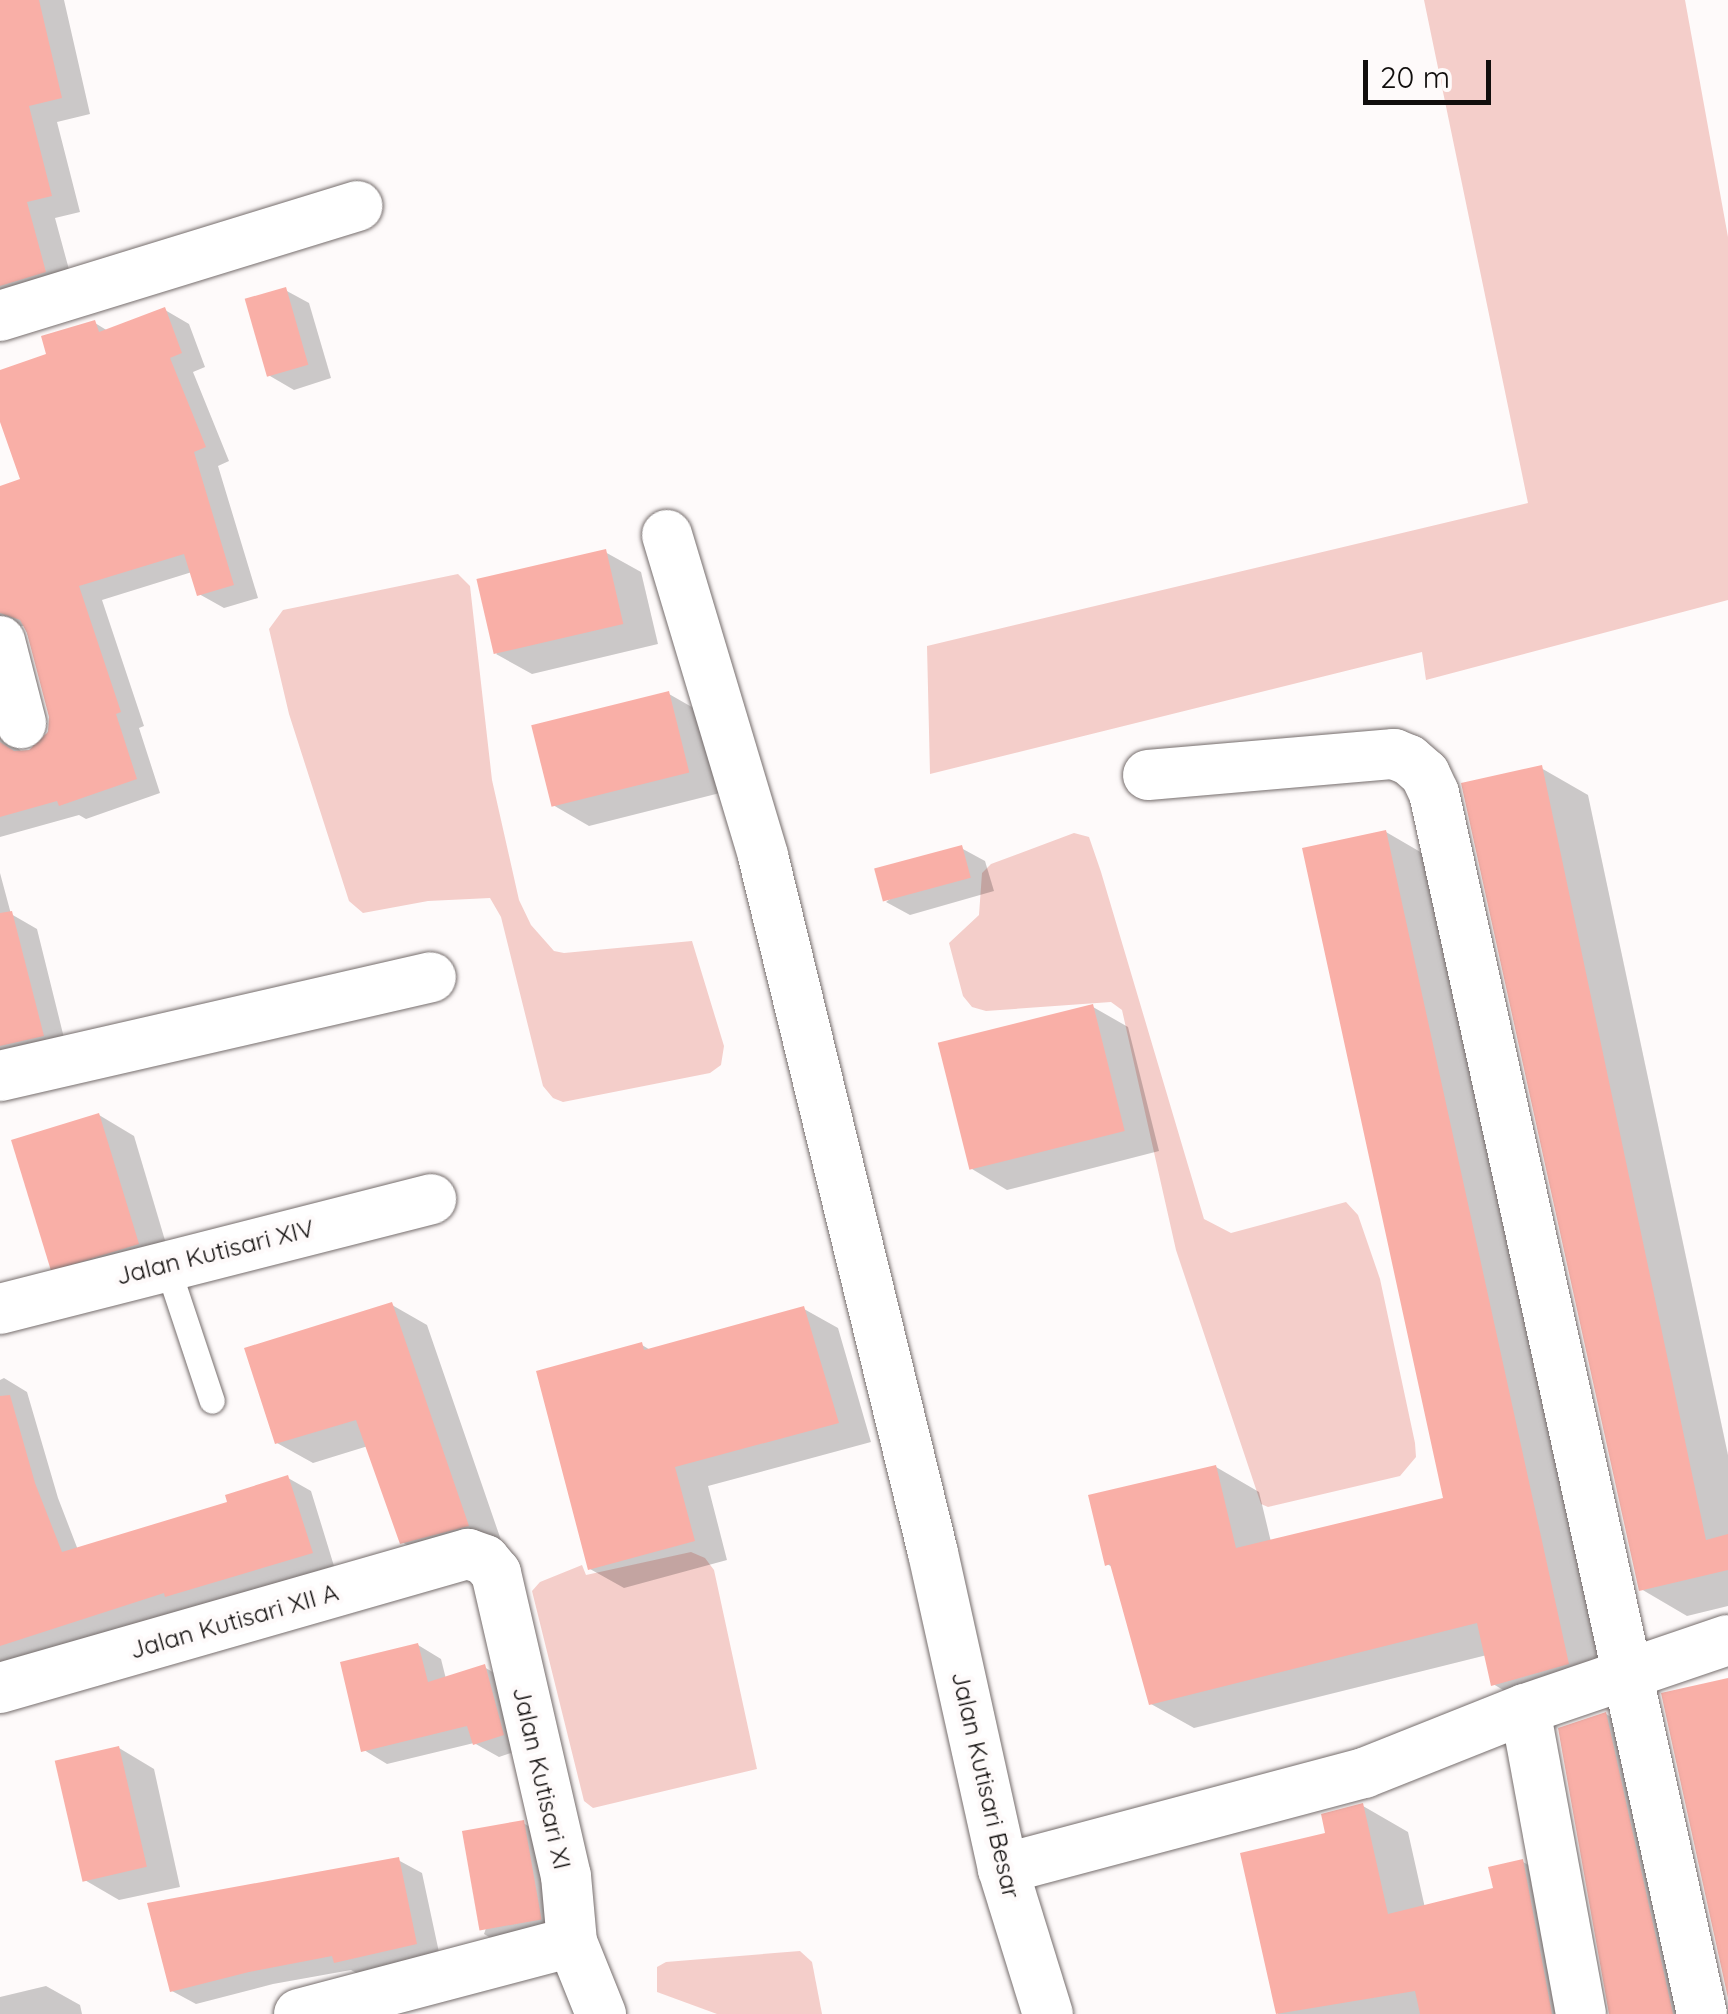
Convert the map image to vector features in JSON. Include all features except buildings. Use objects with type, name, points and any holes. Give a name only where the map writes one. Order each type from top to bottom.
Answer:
[{"type":"street","points":[[0,316],[356,206]]},
{"type":"street","name":"Jalan Kutisari Besar","points":[[668,535],[764,856],[933,1553],[1003,1869],[1048,2014]]},
{"type":"street","points":[[0,642],[21,723]]},
{"type":"street","points":[[1148,775],[1394,754],[1409,760],[1425,774],[1434,793],[1702,2014]]},
{"type":"street","points":[[0,1076],[431,977]]},
{"type":"street","name":"Jalan Kutisari XIV","points":[[0,1309],[166,1263],[431,1199]]},
{"type":"street","name":"Jalan Kutisari XII A","points":[[0,1688],[468,1554]]},
{"type":"street","name":"Jalan Kutisari XI","points":[[468,1554],[485,1560],[496,1573],[566,1876],[572,1942],[601,2014]]},
{"type":"street","points":[[1003,1869],[1364,1773],[1524,1709],[1728,1640]]},
{"type":"street","points":[[1524,1709],[1581,2014]]},
{"type":"street","points":[[299,2014],[572,1942]]},
{"type":"lane","points":[[166,1263],[212,1401]]},
{"type":"shaded area","points":[[1424,0],[1685,0],[1728,237],[1728,600],[1426,680],[1422,652],[930,774],[927,646],[1528,503]]},
{"type":"shaded area","points":[[458,574],[470,586],[492,780],[519,900],[531,925],[554,951],[564,953],[692,941],[724,1046],[721,1065],[710,1073],[563,1102],[553,1098],[543,1086],[501,917],[490,898],[428,901],[363,913],[349,901],[289,714],[269,629],[283,610]]},
{"type":"shaded area","points":[[1074,833],[1089,837],[1101,872],[1204,1219],[1231,1233],[1346,1202],[1358,1215],[1380,1279],[1415,1443],[1416,1457],[1400,1476],[1268,1507],[1261,1504],[1176,1250],[1122,1010],[1111,1002],[986,1011],[972,1007],[963,996],[949,943],[979,915],[982,873],[991,864]]},
{"type":"shaded area","points":[[691,1552],[705,1558],[714,1570],[757,1769],[593,1808],[584,1801],[532,1591],[540,1582],[582,1565],[586,1575]]},
{"type":"shaded area","points":[[800,1951],[812,1962],[822,2014],[717,2014],[657,1992],[657,1967],[666,1962]]}]
